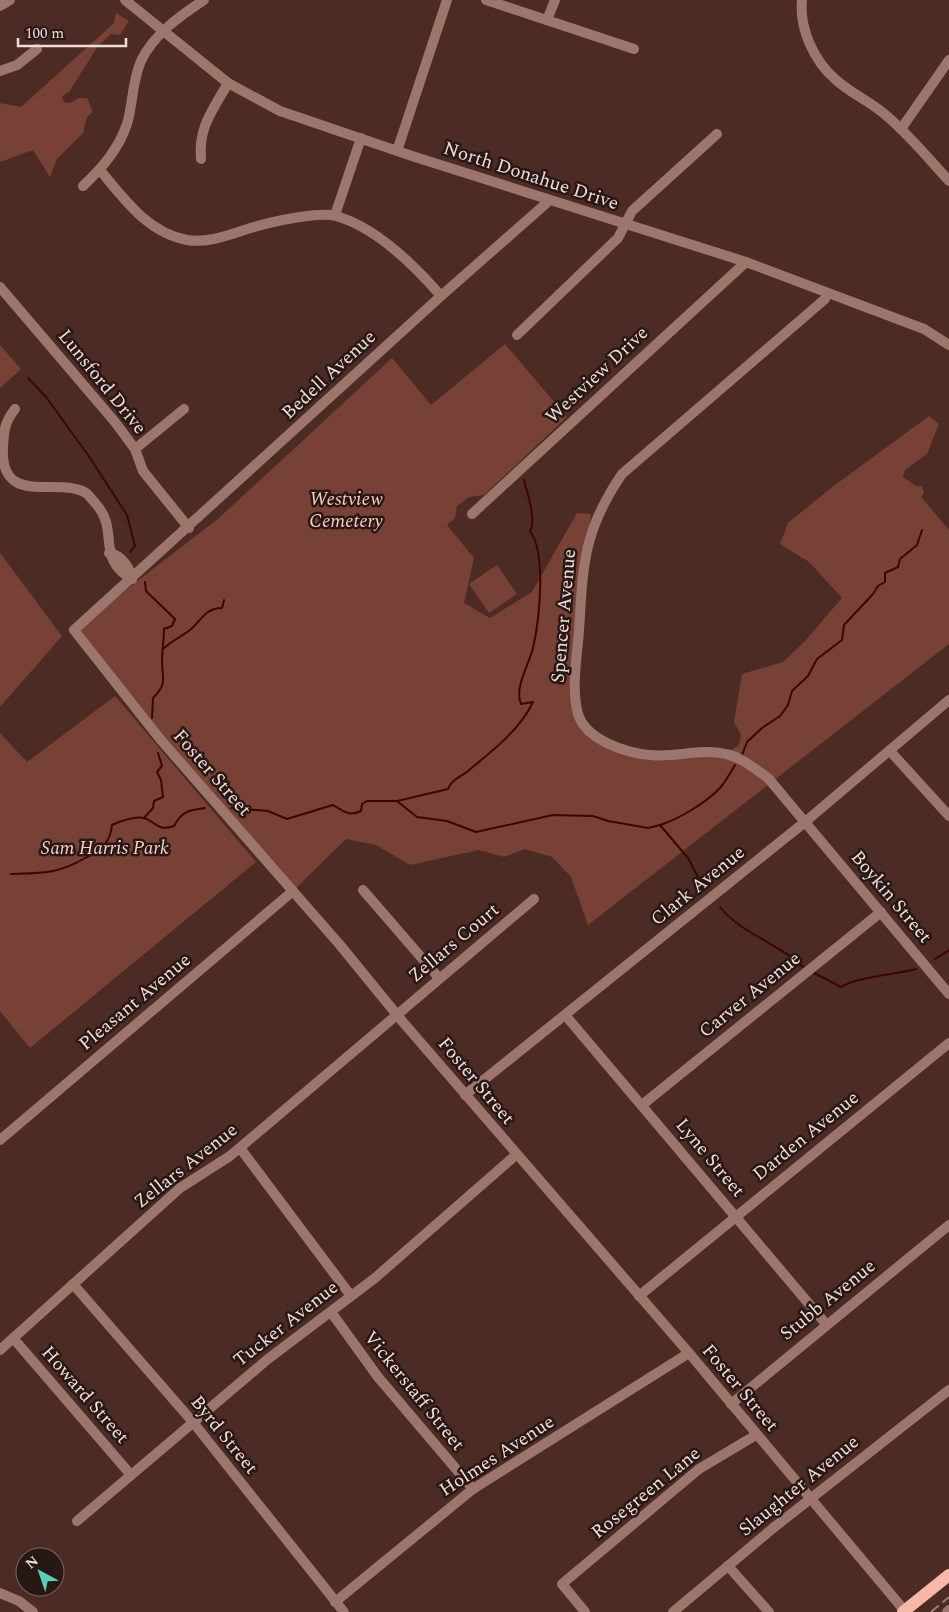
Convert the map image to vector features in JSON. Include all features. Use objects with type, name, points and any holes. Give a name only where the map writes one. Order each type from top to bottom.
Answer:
[{"type":"main road","points":[[903,1611],[949,1575]]},
{"type":"street","points":[[0,6],[10,0]]},
{"type":"street","name":"North Donahue Drive","points":[[125,0],[163,33],[228,83],[280,111],[626,225],[746,262],[924,330],[949,345]]},
{"type":"street","points":[[82,186],[100,170],[116,149],[127,124],[135,80],[141,61],[150,46],[204,0]]},
{"type":"street","points":[[398,151],[447,0]]},
{"type":"street","points":[[486,0],[634,49]]},
{"type":"street","points":[[548,20],[554,0]]},
{"type":"street","points":[[802,0],[801,11],[807,36],[818,59],[834,79],[883,112],[902,128],[949,181]]},
{"type":"street","points":[[0,71],[24,61],[36,49]]},
{"type":"street","points":[[902,128],[949,60]]},
{"type":"street","points":[[201,159],[199,141],[205,124],[212,108],[228,83]]},
{"type":"street","points":[[517,335],[618,238],[632,212],[717,134]]},
{"type":"street","points":[[335,215],[361,138]]},
{"type":"street","points":[[100,170],[143,219],[157,228],[188,240],[214,239],[288,218],[335,215],[376,236],[396,251],[441,296]]},
{"type":"street","name":"Bedell Avenue","points":[[132,578],[441,296],[550,200]]},
{"type":"street","name":"Westview Drive","points":[[472,514],[746,262]]},
{"type":"street","name":"Lunsford Drive","points":[[0,287],[135,449],[144,471],[188,528]]},
{"type":"street","name":"Spencer Avenue","points":[[805,822],[768,778],[749,764],[726,754],[702,752],[650,755],[601,740],[587,729],[578,715],[575,690],[582,566],[587,541],[607,495],[622,474],[825,299],[828,293]]},
{"type":"street","points":[[135,449],[184,409]]},
{"type":"street","points":[[15,410],[6,421],[2,461],[7,472],[14,482],[26,486],[77,490],[86,493],[105,518],[108,527],[109,553],[116,554],[130,569],[132,578]]},
{"type":"street","name":"Foster Street","points":[[132,578],[74,630],[154,732],[293,891],[516,1155],[689,1354],[903,1611]]},
{"type":"street","name":"Clark Avenue","points":[[465,1095],[566,1016],[805,822],[949,700]]},
{"type":"street","points":[[890,751],[949,816]]},
{"type":"street","name":"Boykin Street","points":[[805,822],[949,994]]},
{"type":"street","points":[[363,890],[440,978]]},
{"type":"street","name":"Pleasant Avenue","points":[[0,1140],[293,891]]},
{"type":"street","name":"Zellars Court","points":[[397,1014],[534,899]]},
{"type":"street","name":"Carver Avenue","points":[[642,1105],[880,912]]},
{"type":"street","name":"Zellars Avenue","points":[[0,1350],[180,1188],[240,1148],[397,1014]]},
{"type":"street","name":"Lyne Street","points":[[566,1016],[826,1324]]},
{"type":"street","name":"Darden Avenue","points":[[639,1296],[949,1042]]},
{"type":"street","points":[[240,1148],[351,1296]]},
{"type":"street","name":"Tucker Avenue","points":[[77,1521],[274,1354],[375,1278],[516,1155]]},
{"type":"street","name":"Stubb Avenue","points":[[731,1404],[826,1324],[949,1225]]},
{"type":"street","name":"Byrd Street","points":[[73,1284],[192,1422],[344,1612]]},
{"type":"street","name":"Vickerstaff Street","points":[[331,1312],[378,1377],[473,1489]]},
{"type":"street","name":"Howard Street","points":[[13,1338],[131,1475]]},
{"type":"street","name":"Holmes Avenue","points":[[335,1602],[473,1489],[689,1354]]},
{"type":"street","name":"Slaughter Avenue","points":[[673,1612],[949,1390]]},
{"type":"street","name":"Rosegreen Lane","points":[[585,1612],[562,1584],[699,1470],[756,1435]]},
{"type":"street","points":[[728,1566],[768,1612]]},
{"type":"street","points":[[0,1593],[19,1601],[33,1612]]},
{"type":"green space","points":[[116,13],[129,21],[120,35],[111,34],[98,46],[69,92],[62,96],[64,102],[70,103],[78,98],[87,98],[93,112],[87,117],[83,133],[57,159],[50,177],[33,150],[0,162],[0,103],[21,107],[114,23]]},
{"type":"green space","name":"Westview Cemetery","points":[[505,344],[567,417],[484,495],[469,497],[457,506],[455,518],[447,525],[474,558],[464,603],[490,618],[532,592],[577,513],[591,514],[575,691],[587,729],[625,749],[726,754],[739,745],[741,735],[734,722],[742,674],[783,662],[805,641],[842,598],[809,562],[780,544],[788,523],[831,488],[929,416],[939,424],[927,454],[905,470],[903,477],[916,486],[922,486],[924,492],[921,497],[949,530],[949,644],[588,925],[571,877],[552,857],[525,849],[504,857],[479,850],[410,865],[376,845],[346,839],[293,891],[74,630],[219,518],[392,358],[431,405]]},
{"type":"green space","points":[[0,345],[21,369],[0,388]]},
{"type":"green space","points":[[0,553],[62,636],[0,707]]},
{"type":"green space","points":[[497,565],[517,594],[489,613],[469,584]]},
{"type":"green space","name":"Sam Harris Park","points":[[115,696],[256,862],[30,1048],[0,1011],[0,733],[27,762]]},
{"type":"waterway","points":[[28,378],[46,397],[88,455],[127,515],[135,546],[130,552]]},
{"type":"waterway","points":[[231,808],[268,811],[287,819],[333,805],[346,812],[357,813],[361,811],[362,804],[367,801],[397,801],[448,789],[454,780],[505,740],[521,722],[533,702],[521,704],[519,698],[521,683],[533,648],[540,588],[538,555],[530,531],[532,514],[524,480]]},
{"type":"waterway","points":[[742,755],[747,742],[762,728],[780,716],[788,705],[792,691],[808,676],[817,659],[842,640],[844,625],[878,586],[885,582],[885,573],[898,567],[900,559],[917,545],[922,530]]},
{"type":"waterway","points":[[145,582],[146,591],[175,619],[172,626],[164,629],[163,681],[161,688],[153,698],[152,718]]},
{"type":"waterway","points":[[163,649],[190,630],[211,610],[222,608],[224,600]]},
{"type":"waterway","points":[[144,818],[153,808],[154,801],[163,797],[161,780],[157,772],[162,766],[158,753]]},
{"type":"waterway","points":[[660,825],[684,814],[708,799],[722,785],[735,765]]},
{"type":"waterway","points":[[397,801],[417,817],[447,821],[476,832],[553,815],[593,816],[608,821],[648,828],[660,825],[688,858],[705,890]]},
{"type":"waterway","points":[[11,874],[50,872],[77,863],[101,848],[107,841],[112,825],[123,820],[144,818],[160,827],[168,828],[174,826],[186,812],[205,808]]},
{"type":"waterway","points":[[720,907],[749,932],[783,951],[803,967]]},
{"type":"waterway","points":[[935,959],[949,950]]},
{"type":"waterway","points":[[814,973],[841,987],[855,981],[916,969]]},
{"type":"railway","points":[[931,1612],[949,1597]]}]
